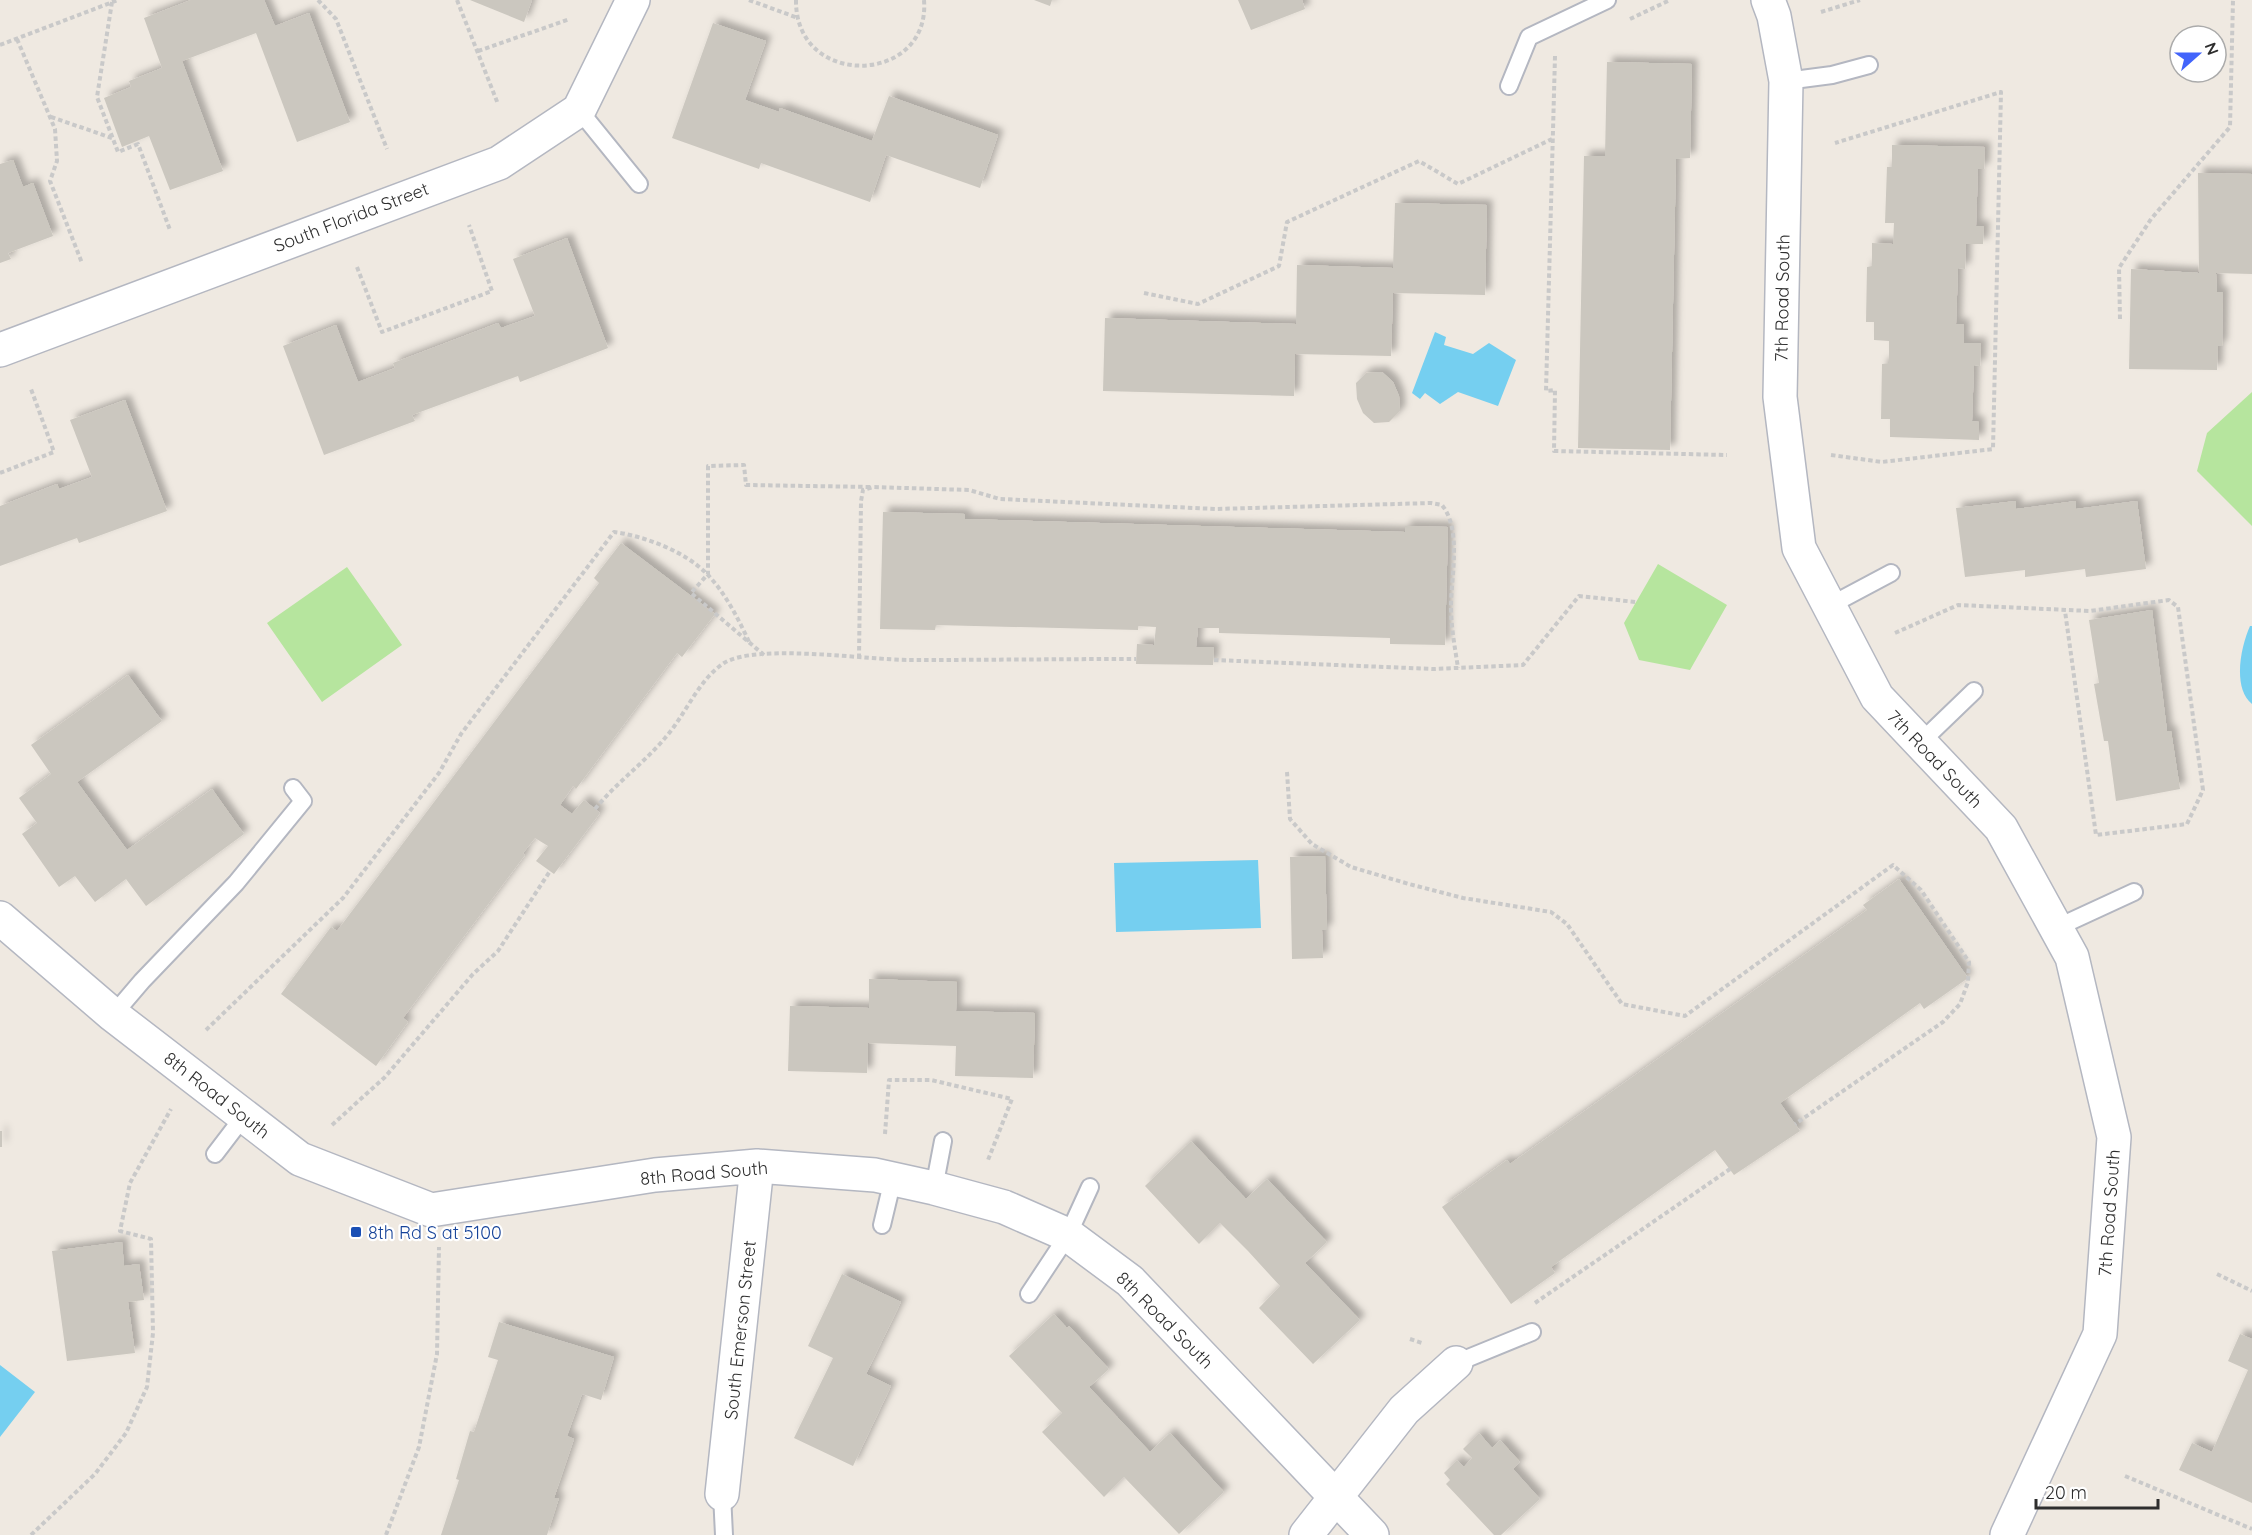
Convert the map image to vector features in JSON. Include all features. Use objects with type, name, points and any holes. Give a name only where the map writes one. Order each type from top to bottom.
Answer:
[{"type":"street","points":[[579,110],[633,0]]},
{"type":"street","name":"7th Road South","points":[[1768,0],[1774,16],[1786,81],[1780,397],[1799,548],[1877,698],[2001,828],[2072,957],[2114,1137],[2100,1334],[2027,1498],[2007,1535]]},
{"type":"street","name":"South Florida Street","points":[[0,351],[499,163],[579,110]]},
{"type":"street","name":"8th Road South","points":[[0,918],[113,1016],[300,1159],[432,1210],[655,1175],[758,1166],[893,1179],[934,1188],[1004,1207],[1068,1235],[1130,1281],[1372,1535]]},
{"type":"street","name":"South Emerson Street","points":[[722,1494],[758,1166]]},
{"type":"street","points":[[1306,1535],[1335,1495],[1404,1410],[1444,1354]]},
{"type":"lane","points":[[1509,86],[1529,37],[1606,0]]},
{"type":"lane","points":[[1786,81],[1832,75],[1869,65]]},
{"type":"lane","points":[[579,110],[639,184]]},
{"type":"lane","points":[[1829,606],[1890,573]]},
{"type":"lane","points":[[1920,743],[1974,691]]},
{"type":"lane","points":[[113,1016],[142,981],[236,883],[303,801],[293,788]]},
{"type":"lane","points":[[2056,928],[2134,892]]},
{"type":"lane","points":[[215,1154],[244,1116]]},
{"type":"lane","points":[[934,1188],[943,1141]]},
{"type":"lane","points":[[882,1225],[893,1179]]},
{"type":"lane","points":[[1029,1294],[1068,1235],[1090,1187]]},
{"type":"lane","points":[[1444,1354],[1532,1332]]},
{"type":"lane","points":[[722,1494],[724,1535]]},
{"type":"path","points":[[318,0],[336,19],[387,149]]},
{"type":"path","points":[[457,0],[498,104]]},
{"type":"path","points":[[749,0],[798,18]]},
{"type":"path","points":[[796,0],[798,18],[810,43],[827,58],[847,66],[869,67],[889,60],[907,47],[919,29],[924,0]]},
{"type":"path","points":[[1628,20],[1670,0]]},
{"type":"path","points":[[1821,12],[1860,0]]},
{"type":"path","points":[[2120,320],[2119,268],[2151,219],[2230,127],[2233,0]]},
{"type":"path","points":[[0,45],[115,1]]},
{"type":"path","points":[[115,1],[97,97],[118,152],[138,144],[170,230]]},
{"type":"path","points":[[477,51],[570,19]]},
{"type":"path","points":[[17,39],[55,129],[57,161],[50,180],[82,263]]},
{"type":"path","points":[[1565,50],[1555,55],[1552,139],[1546,391],[1555,390],[1554,451],[1727,455]]},
{"type":"path","points":[[1831,455],[1882,462],[1993,449],[2001,92],[1835,144]]},
{"type":"path","points":[[50,117],[113,138]]},
{"type":"path","points":[[1144,293],[1198,304],[1279,266],[1287,222],[1419,161],[1458,184],[1552,139]]},
{"type":"path","points":[[357,267],[382,332],[492,291],[469,225]]},
{"type":"path","points":[[0,473],[54,452],[31,389]]},
{"type":"path","points":[[764,655],[691,593],[708,574],[708,466],[744,465],[746,484],[969,490],[1000,499],[1216,509],[1431,503],[1442,505],[1449,514],[1452,531],[1451,609],[1458,668]]},
{"type":"path","points":[[859,658],[861,501],[863,490],[873,487]]},
{"type":"path","points":[[206,1030],[343,898],[439,773],[461,734],[614,532],[636,535],[694,562],[708,574],[738,619],[750,644]]},
{"type":"path","points":[[1214,660],[1458,668],[1522,665],[1579,596],[1636,602]]},
{"type":"path","points":[[1895,633],[1958,605],[2090,611],[2169,600],[2178,607],[2203,790],[2187,824],[2096,835],[2065,610]]},
{"type":"path","points":[[595,809],[610,791],[642,764],[668,735],[712,673],[725,662],[764,655],[859,658],[1136,659]]},
{"type":"path","points":[[1287,772],[1290,819],[1312,844],[1351,867],[1409,884],[1463,897],[1551,912],[1567,924],[1622,1004],[1685,1016],[1893,865],[1921,890],[1969,962],[1968,982],[1960,1004],[1943,1022],[1795,1125]]},
{"type":"path","points":[[332,1125],[384,1077],[473,974],[498,951],[550,871]]},
{"type":"path","points":[[885,1134],[889,1080],[931,1080],[1012,1098],[988,1160]]},
{"type":"path","points":[[31,1535],[95,1474],[126,1433],[147,1387],[153,1333],[151,1239],[120,1231],[130,1183],[171,1109]]},
{"type":"path","points":[[1525,1310],[1730,1169]]},
{"type":"path","points":[[386,1535],[419,1447],[437,1354],[439,1247]]},
{"type":"path","points":[[2217,1274],[2252,1291]]},
{"type":"path","points":[[1410,1339],[1444,1354]]},
{"type":"path","points":[[2125,1476],[2252,1529]]},
{"type":"green space","points":[[2252,392],[2252,526],[2197,471],[2207,433]]},
{"type":"green space","points":[[1658,564],[1727,605],[1690,670],[1639,660],[1624,623]]},
{"type":"green space","points":[[347,567],[402,645],[322,702],[267,623]]},
{"type":"water","points":[[1435,332],[1446,337],[1444,345],[1473,354],[1489,343],[1516,360],[1498,406],[1458,392],[1440,404],[1425,393],[1420,399],[1412,393]]},
{"type":"water","points":[[2250,626],[2252,626],[2252,704],[2246,697],[2240,678],[2241,655]]},
{"type":"water","points":[[1258,860],[1261,928],[1116,932],[1114,863]]},
{"type":"water","points":[[0,1365],[35,1392],[0,1437]]},
{"type":"building","points":[[191,0],[264,0],[275,26],[309,13],[350,122],[297,142],[256,33],[182,61],[223,171],[170,190],[149,136],[122,147],[104,98],[131,87],[129,81],[162,68],[144,18]]},
{"type":"building","points":[[470,0],[532,0],[524,22]]},
{"type":"building","points":[[1034,0],[1052,0],[1050,6]]},
{"type":"building","points":[[1238,0],[1302,0],[1305,9],[1251,30]]},
{"type":"building","points":[[713,23],[766,41],[745,100],[779,112],[780,108],[872,141],[889,96],[998,135],[980,188],[886,155],[870,202],[761,163],[759,169],[672,138]]},
{"type":"building","points":[[1607,62],[1692,64],[1690,158],[1676,159],[1670,450],[1578,448],[1584,156],[1605,156]]},
{"type":"building","points":[[1892,145],[1985,147],[1984,169],[1978,169],[1976,226],[1984,226],[1983,244],[1966,244],[1965,269],[1958,268],[1956,324],[1964,324],[1964,343],[1981,343],[1980,366],[1974,365],[1972,421],[1979,422],[1979,440],[1890,437],[1890,419],[1881,419],[1882,364],[1889,363],[1889,341],[1874,340],[1874,322],[1866,322],[1867,267],[1872,266],[1872,243],[1893,244],[1894,223],[1885,223],[1887,167],[1892,167]]},
{"type":"building","points":[[13,160],[23,187],[33,183],[53,236],[8,253],[11,259],[0,263],[0,164]]},
{"type":"building","points":[[2198,173],[2252,174],[2252,274],[2216,273],[2217,292],[2223,292],[2222,346],[2218,346],[2217,370],[2129,369],[2131,269],[2199,273]]},
{"type":"building","points":[[1395,203],[1487,205],[1485,295],[1393,293],[1391,356],[1295,354],[1294,396],[1103,391],[1105,318],[1296,324],[1297,265],[1393,268]]},
{"type":"building","points":[[567,238],[608,348],[520,382],[518,376],[412,415],[415,421],[324,455],[283,346],[336,325],[358,382],[395,368],[393,363],[498,323],[501,328],[535,316],[513,259]]},
{"type":"building","points":[[1382,372],[1393,382],[1399,396],[1400,411],[1389,422],[1374,423],[1363,413],[1357,399],[1356,383],[1366,373]]},
{"type":"building","points":[[125,400],[167,511],[79,543],[77,538],[0,566],[0,506],[57,484],[59,489],[92,477],[70,420]]},
{"type":"building","points":[[2016,501],[2016,509],[2076,501],[2076,509],[2137,501],[2146,569],[2086,577],[2085,569],[2025,577],[2025,570],[1965,577],[1956,508]]},
{"type":"building","points":[[883,512],[965,514],[965,519],[1405,532],[1405,526],[1448,527],[1445,645],[1390,644],[1390,638],[1219,633],[1219,628],[1198,628],[1196,647],[1214,647],[1213,665],[1136,664],[1137,644],[1154,645],[1156,627],[1138,626],[1138,630],[936,625],[935,630],[880,629]]},
{"type":"building","points":[[621,543],[715,614],[682,657],[677,653],[576,789],[573,786],[560,805],[572,814],[584,800],[600,813],[554,874],[536,861],[548,846],[535,838],[523,853],[525,855],[403,1018],[408,1022],[376,1066],[281,994],[331,927],[337,931],[599,583],[594,578]]},
{"type":"building","points":[[2152,610],[2167,731],[2171,731],[2180,789],[2116,801],[2108,741],[2104,741],[2094,684],[2099,683],[2089,620]]},
{"type":"building","points":[[128,675],[162,721],[77,782],[127,850],[212,789],[244,834],[146,906],[126,879],[95,902],[75,876],[59,887],[22,834],[37,823],[19,798],[51,774],[31,745]]},
{"type":"building","points":[[1325,856],[1327,930],[1322,930],[1323,958],[1292,959],[1290,857]]},
{"type":"building","points":[[1899,879],[1968,978],[1924,1009],[1920,1003],[1780,1103],[1800,1131],[1734,1175],[1715,1150],[1551,1267],[1555,1273],[1511,1304],[1442,1207],[1507,1160],[1510,1164],[1867,910],[1863,905]]},
{"type":"building","points":[[869,979],[957,982],[956,1011],[1035,1013],[1033,1078],[955,1076],[956,1046],[868,1043],[867,1073],[788,1071],[790,1006],[869,1008]]},
{"type":"building","points":[[0,1131],[2,1131],[2,1147],[0,1147]]},
{"type":"building","points":[[1191,1141],[1246,1199],[1267,1179],[1327,1242],[1305,1263],[1360,1320],[1313,1364],[1259,1308],[1280,1286],[1248,1251],[1220,1223],[1199,1244],[1145,1186]]},
{"type":"building","points":[[122,1242],[124,1266],[139,1264],[144,1300],[128,1302],[135,1353],[67,1361],[52,1251]]},
{"type":"building","points":[[842,1274],[901,1302],[866,1374],[891,1386],[853,1466],[794,1438],[833,1358],[808,1346]]},
{"type":"building","points":[[1054,1314],[1067,1328],[1069,1326],[1109,1369],[1089,1387],[1150,1452],[1170,1433],[1224,1492],[1179,1534],[1124,1477],[1104,1497],[1042,1432],[1062,1413],[1009,1356]]},
{"type":"building","points":[[499,1322],[614,1357],[601,1400],[582,1394],[567,1436],[574,1439],[554,1498],[559,1498],[547,1535],[441,1535],[459,1480],[456,1479],[470,1431],[474,1432],[498,1360],[488,1357]]},
{"type":"building","points":[[2240,1334],[2252,1339],[2252,1503],[2179,1470],[2192,1443],[2212,1452],[2248,1370],[2228,1361]]},
{"type":"building","points":[[1479,1433],[1492,1448],[1500,1440],[1520,1462],[1513,1469],[1540,1499],[1501,1535],[1494,1535],[1446,1484],[1450,1480],[1444,1473],[1457,1460],[1464,1467],[1472,1458],[1463,1449]]},
{"type":"place","name":"8th Rd S at 5100","points":[[356,1232]]}]
